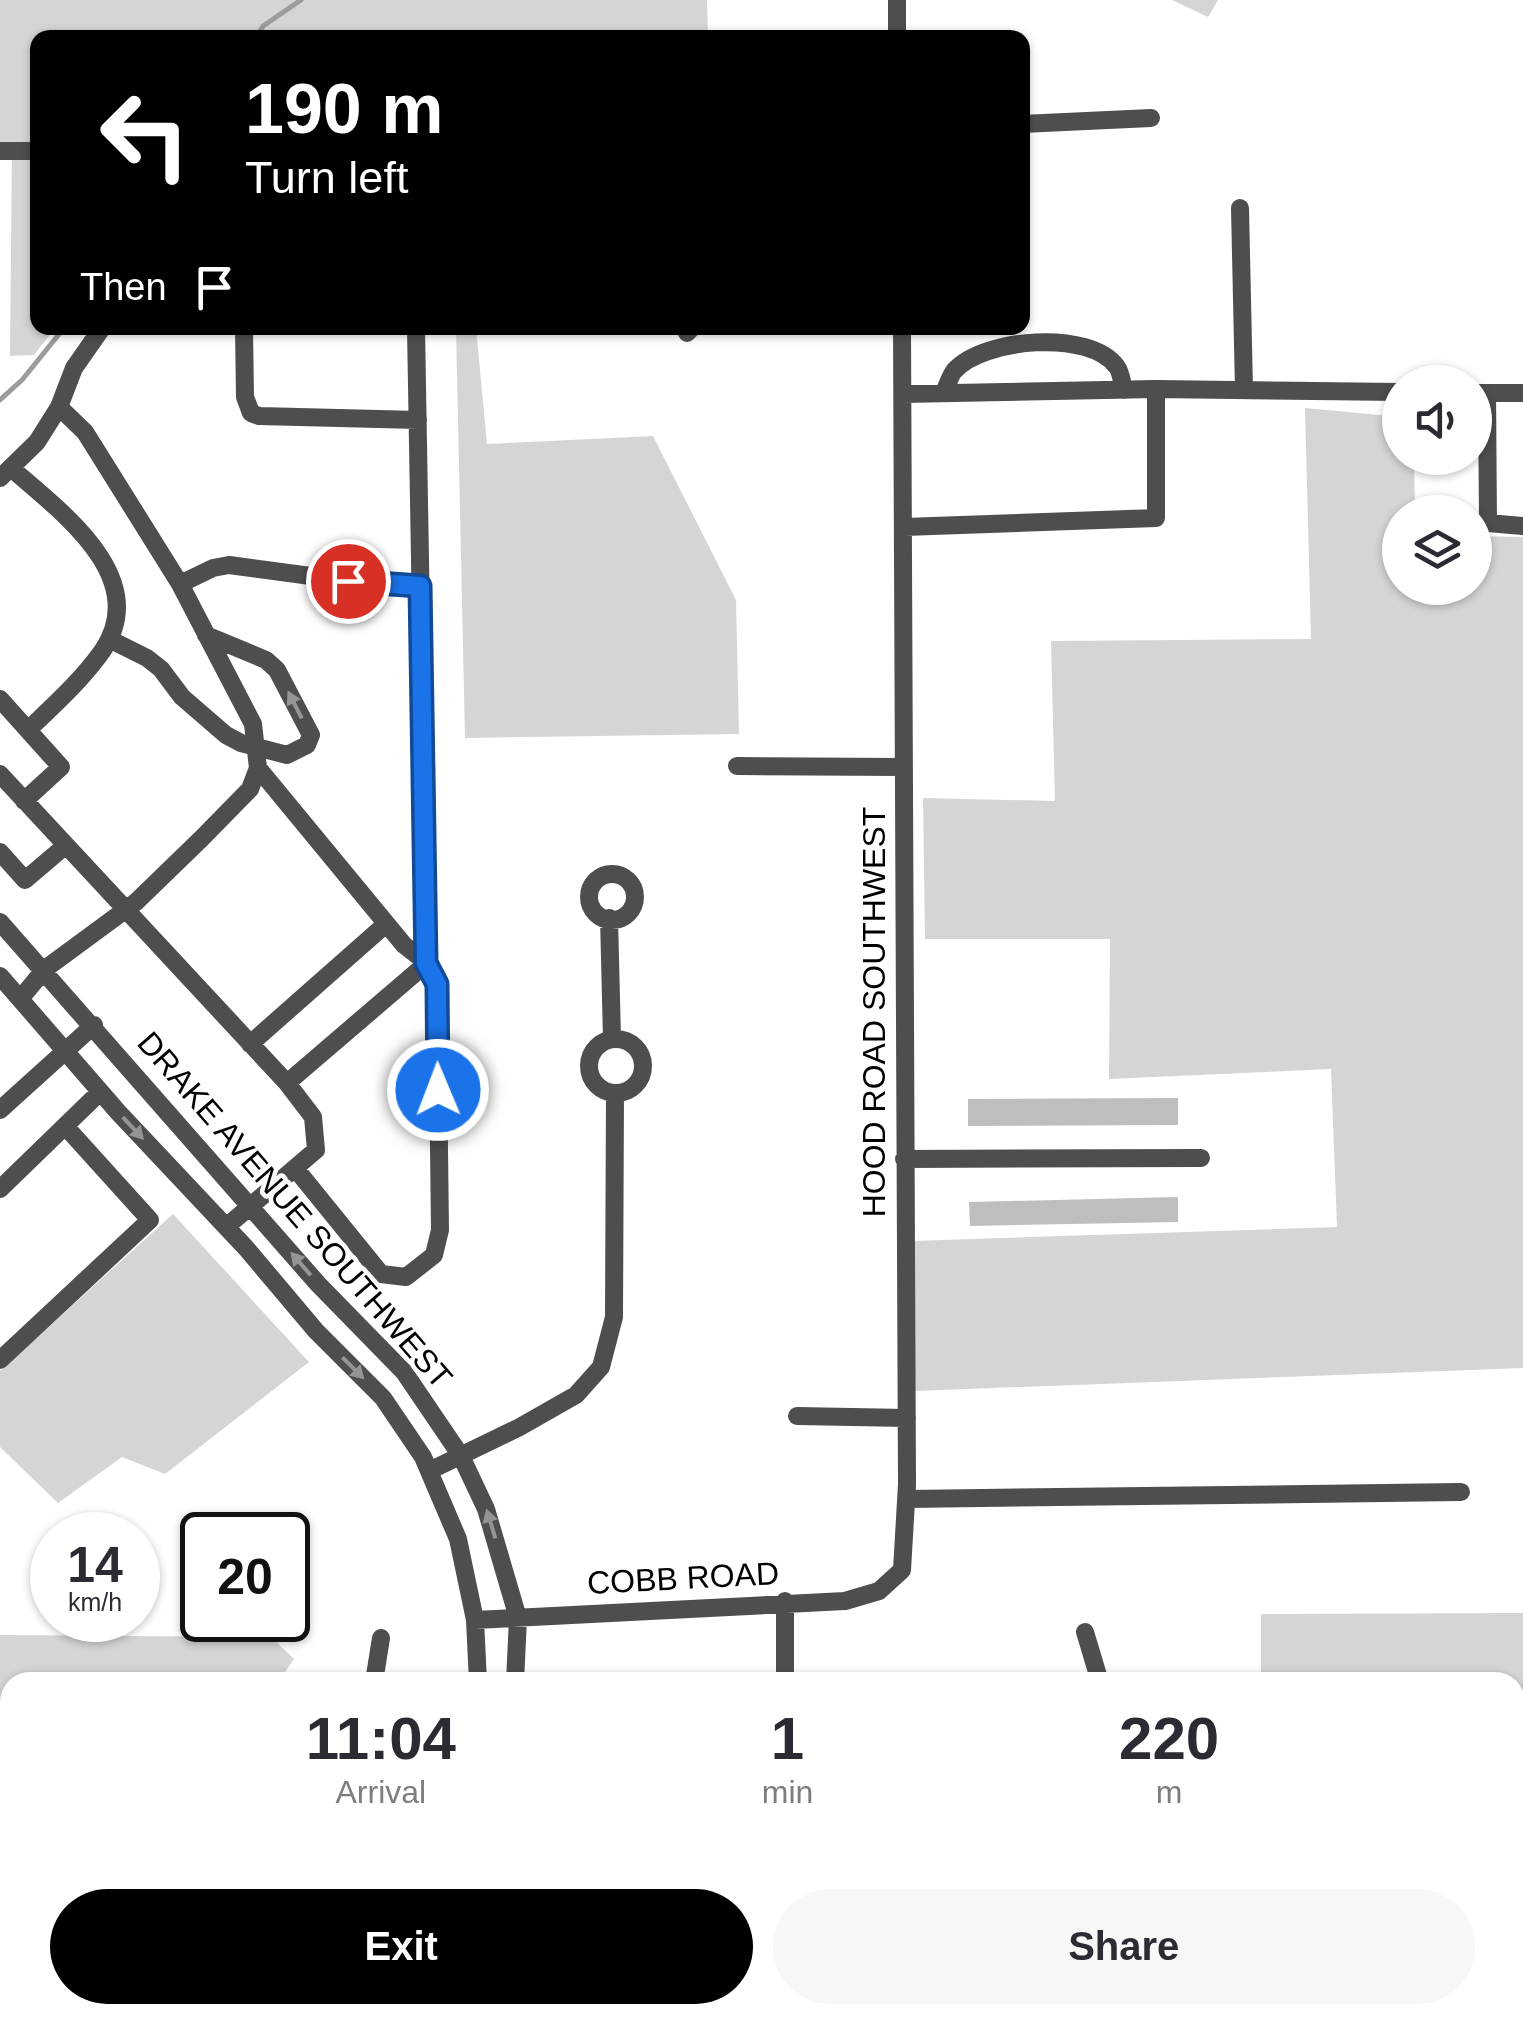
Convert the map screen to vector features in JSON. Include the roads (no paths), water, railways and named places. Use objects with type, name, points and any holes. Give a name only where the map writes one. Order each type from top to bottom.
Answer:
[{"type":"street","points":[[897,0],[897,30]]},
{"type":"street","points":[[1030,124],[1151,118]]},
{"type":"street","points":[[0,150],[30,151]]},
{"type":"street","points":[[1240,208],[1244,390]]},
{"type":"street","points":[[28,730],[78,681],[109,639],[117,612],[105,560],[62,513],[5,473],[36,442],[59,407],[74,368],[97,335]]},
{"type":"street","points":[[244,335],[245,397],[251,413],[418,420]]},
{"type":"street","points":[[416,335],[426,963]]},
{"type":"street","name":"HOOD ROAD SOUTHWEST","points":[[851,1598],[878,1591],[902,1570],[906,1500],[902,335]]},
{"type":"street","points":[[944,392],[954,371],[980,354],[1013,346],[1062,342],[1100,352],[1118,368],[1124,390]]},
{"type":"street","points":[[904,528],[1156,518],[1156,389]]},
{"type":"street","points":[[903,394],[1156,389],[1382,392]]},
{"type":"street","points":[[1492,393],[1523,393]]},
{"type":"street","points":[[20,999],[45,969],[124,911],[250,789],[258,768],[253,724],[180,584],[86,432],[59,407]]},
{"type":"street","points":[[1485,475],[1488,523],[1523,526]]},
{"type":"street","points":[[180,584],[229,565],[378,585],[420,586]]},
{"type":"street","points":[[109,639],[147,658],[182,697],[226,735],[287,755],[308,745],[311,736],[277,670],[266,660],[206,635]]},
{"type":"street","points":[[0,698],[61,768],[24,801]]},
{"type":"street","points":[[737,766],[903,768]]},
{"type":"street","points":[[258,768],[404,946],[426,963],[437,984],[440,1230],[434,1255],[406,1278],[381,1274],[295,1168]]},
{"type":"street","points":[[0,774],[287,1083],[313,1117],[316,1150],[226,1226]]},
{"type":"street","points":[[0,852],[25,880],[65,846]]},
{"type":"street","points":[[609,918],[612,1039]]},
{"type":"street","name":"DRAKE AVENUE SOUTHWEST","points":[[0,922],[318,1284],[404,1372],[461,1456],[486,1509],[518,1618],[515,1672]]},
{"type":"street","points":[[250,1044],[386,924]]},
{"type":"street","points":[[287,1083],[426,963]]},
{"type":"street","name":"DRAKE AVENUE SOUTHWEST","points":[[0,976],[316,1331],[383,1398],[429,1472],[458,1539],[475,1620],[478,1672]]},
{"type":"street","points":[[0,1110],[94,1025]]},
{"type":"street","points":[[612,1039],[629,1042],[643,1064],[642,1074],[632,1088],[615,1094],[598,1088],[588,1064],[596,1047],[612,1039]]},
{"type":"street","points":[[0,1189],[100,1092]]},
{"type":"street","points":[[429,1472],[576,1394],[601,1367],[614,1317],[615,1094]]},
{"type":"street","points":[[0,1360],[150,1220],[65,1126]]},
{"type":"street","points":[[904,1159],[1201,1158]]},
{"type":"street","points":[[797,1416],[906,1418]]},
{"type":"street","points":[[906,1500],[1461,1492]]},
{"type":"street","name":"COBB ROAD","points":[[475,1620],[851,1598]]},
{"type":"street","points":[[785,1602],[785,1672]]},
{"type":"street","points":[[1085,1632],[1097,1672]]},
{"type":"street","points":[[376,1672],[381,1638]]},
{"type":"waterway","points":[[261,30],[301,0]]},
{"type":"waterway","points":[[0,400],[22,380],[58,335]]}]
